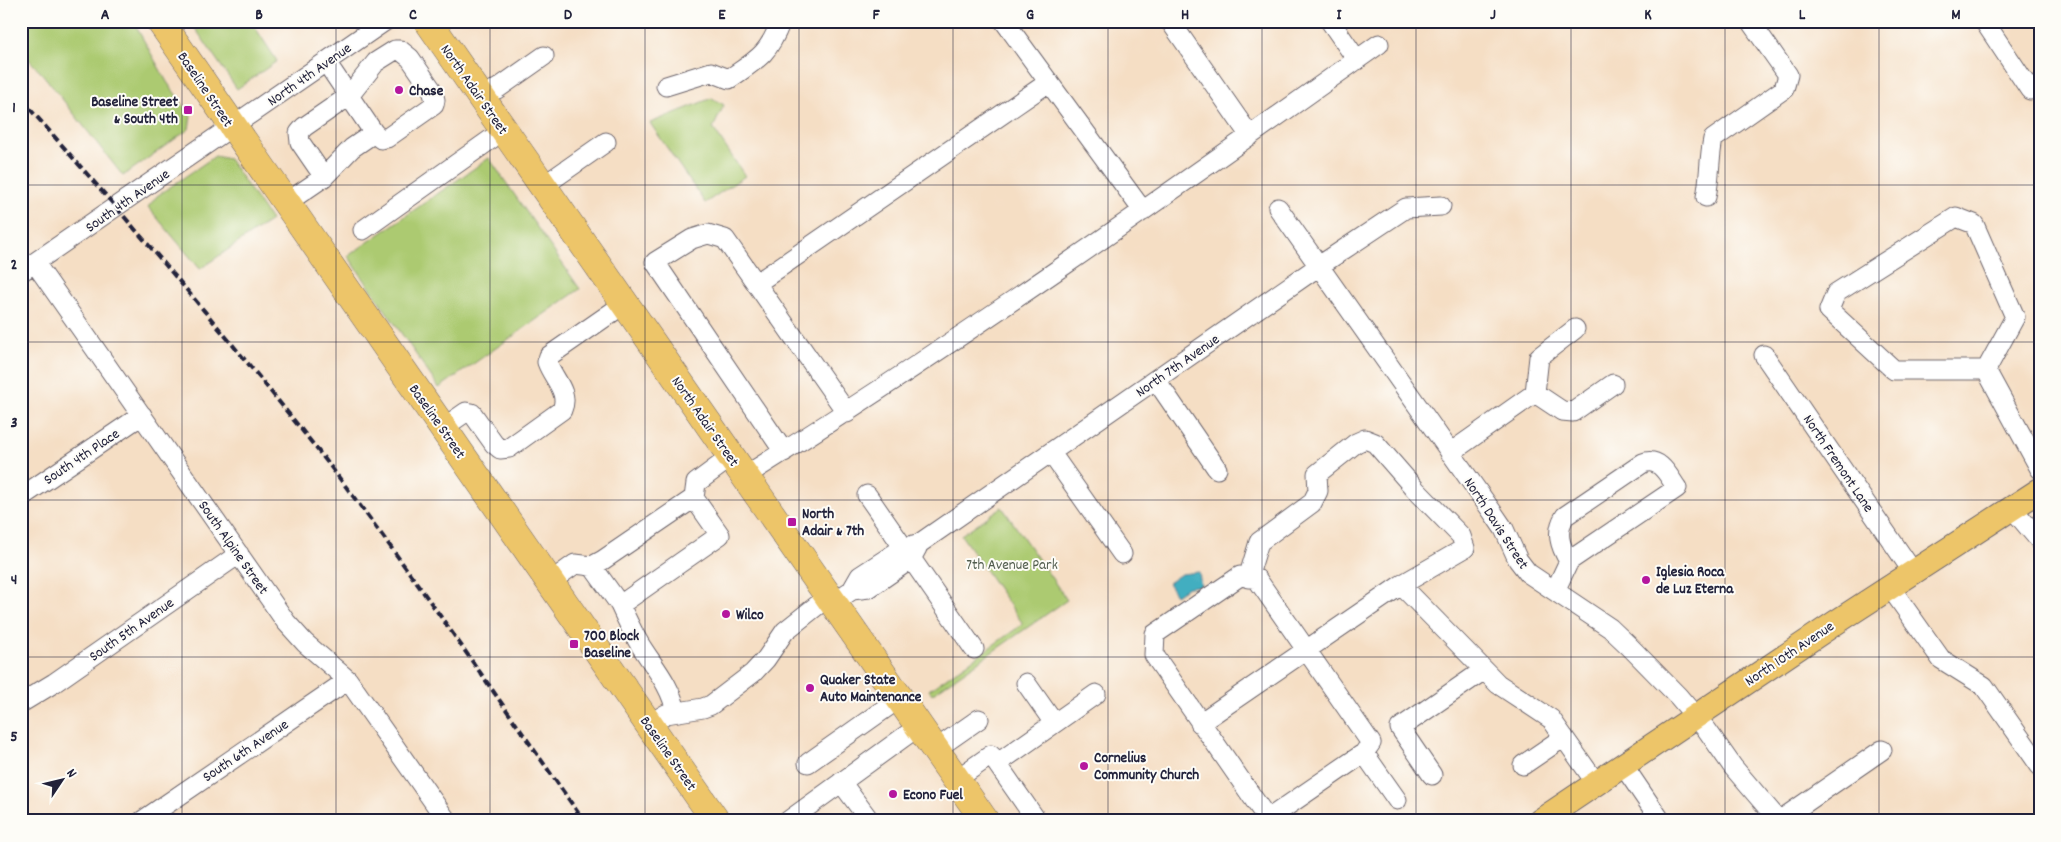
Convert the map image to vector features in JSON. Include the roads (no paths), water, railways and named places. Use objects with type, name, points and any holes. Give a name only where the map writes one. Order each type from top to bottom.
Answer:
[{"type":"highway","name":"Baseline Street","points":[[160,21],[716,821]]},
{"type":"highway","name":"North Adair Street","points":[[428,21],[738,467],[838,596],[900,698],[986,821]]},
{"type":"main road","name":"North 10th Avenue","points":[[1540,821],[1890,587],[2040,490]]},
{"type":"street","name":"North 4th Avenue","points":[[232,127],[385,21]]},
{"type":"street","points":[[666,86],[711,72],[729,79],[762,55],[773,42],[781,21]]},
{"type":"street","points":[[1004,21],[1143,211]]},
{"type":"street","points":[[1170,21],[1250,136]]},
{"type":"street","points":[[1330,21],[1357,60]]},
{"type":"street","points":[[1706,197],[1710,175],[1709,156],[1713,139],[1784,89],[1788,75],[1750,21]]},
{"type":"street","points":[[1984,21],[2030,90],[2040,83]]},
{"type":"street","points":[[620,605],[720,535],[694,498],[696,483],[784,452],[847,413],[1143,211],[1379,44]]},
{"type":"street","points":[[324,177],[300,142],[299,133],[304,127],[349,96],[376,62],[395,50],[400,50],[410,58],[432,90],[435,100],[430,110],[381,140],[374,133],[349,96],[326,62]]},
{"type":"street","points":[[480,95],[497,90],[544,56]]},
{"type":"street","points":[[757,283],[1049,82]]},
{"type":"street","name":"South 4th Avenue","points":[[28,267],[232,127]]},
{"type":"street","points":[[362,230],[504,130]]},
{"type":"street","points":[[286,203],[324,177],[352,148],[374,133]]},
{"type":"street","points":[[543,186],[606,142]]},
{"type":"street","name":"North 7th Avenue","points":[[649,724],[666,714],[711,705],[746,679],[766,659],[785,631],[838,596],[860,576],[911,550],[1319,266],[1406,208],[1441,206]]},
{"type":"street","name":"North Davis Street","points":[[1278,208],[1504,528],[1518,560],[1528,573],[1610,628],[1661,678],[1696,716],[1733,767],[1779,821]]},
{"type":"street","points":[[1956,217],[1974,224],[2015,317],[1986,370],[1894,370],[1829,310],[1836,293],[1956,217]]},
{"type":"street","points":[[784,452],[655,262],[692,239],[708,234],[725,240],[847,413]]},
{"type":"street","name":"South Alpine Street","points":[[28,267],[142,415],[286,622],[305,644],[348,680],[446,821]]},
{"type":"street","points":[[443,428],[466,412],[472,413],[494,444],[500,449],[509,448],[562,410],[565,402],[564,393],[549,370],[547,362],[549,356],[624,304]]},
{"type":"street","points":[[1450,453],[1535,393],[1539,357],[1575,329]]},
{"type":"street","name":"North Fremont Lane","points":[[1764,355],[1913,572]]},
{"type":"street","points":[[1986,370],[2040,469]]},
{"type":"street","points":[[1156,380],[1217,469]]},
{"type":"street","points":[[1535,393],[1562,411],[1573,412],[1613,384]]},
{"type":"street","name":"South 4th Place","points":[[21,497],[142,415]]},
{"type":"street","points":[[1200,723],[1401,585],[1465,548],[1461,536],[1415,489],[1375,443],[1365,439],[1356,443],[1317,474],[1318,490],[1312,503],[1259,542],[1248,578]]},
{"type":"street","points":[[1051,453],[1122,554]]},
{"type":"street","points":[[1555,591],[1569,561],[1677,488],[1662,467],[1655,462],[1643,463],[1565,516],[1559,530],[1560,541],[1569,561]]},
{"type":"street","points":[[867,495],[911,550],[974,650]]},
{"type":"street","points":[[550,582],[575,564],[592,566],[604,560],[694,498]]},
{"type":"street","points":[[2012,508],[2040,541]]},
{"type":"street","name":"South 5th Avenue","points":[[21,702],[62,678],[239,554]]},
{"type":"street","points":[[592,566],[620,605],[640,644],[668,688],[674,700],[676,712]]},
{"type":"street","points":[[1240,576],[1248,578],[1257,580],[1371,743],[1364,754],[1268,820],[1154,656],[1156,634],[1240,576]]},
{"type":"street","points":[[1401,585],[1498,684],[1551,719],[1596,783]]},
{"type":"street","points":[[1890,587],[1941,659],[1984,686],[2040,766]]},
{"type":"street","points":[[1432,775],[1400,728],[1484,670]]},
{"type":"street","name":"South 6th Avenue","points":[[142,821],[348,680]]},
{"type":"street","points":[[1026,683],[1054,723]]},
{"type":"street","points":[[998,763],[1096,694]]},
{"type":"street","points":[[808,763],[900,698]]},
{"type":"street","points":[[936,749],[979,719]]},
{"type":"street","points":[[788,821],[919,726]]},
{"type":"street","points":[[1523,765],[1564,737]]},
{"type":"street","points":[[1779,821],[1882,750]]},
{"type":"street","points":[[1364,754],[1397,800]]},
{"type":"street","points":[[956,779],[991,755],[1037,821]]},
{"type":"street","points":[[1622,765],[1660,821]]},
{"type":"street","points":[[841,782],[870,821]]},
{"type":"water","points":[[1199,572],[1201,586],[1188,587],[1176,595],[1168,583],[1181,574]]},
{"type":"railway","points":[[21,99],[175,276],[324,458],[424,593],[584,821]]},
{"type":"place","name":"Chase","points":[[399,90]]},
{"type":"place","name":"Baseline Street & South 4th","points":[[188,110]]},
{"type":"place","name":"North Adair & 7th","points":[[792,522]]},
{"type":"place","name":"Iglesia Roca de Luz Eterna","points":[[1646,580]]},
{"type":"place","name":"Wilco","points":[[726,614]]},
{"type":"place","name":"700 Block Baseline","points":[[574,644]]},
{"type":"place","name":"Quaker State Auto Maintenance","points":[[810,688]]},
{"type":"place","name":"Cornelius Community Church","points":[[1084,766]]},
{"type":"place","name":"Econo Fuel","points":[[893,794]]},
{"type":"park label","name":"7th Avenue Park","points":[[1012,564]]}]
